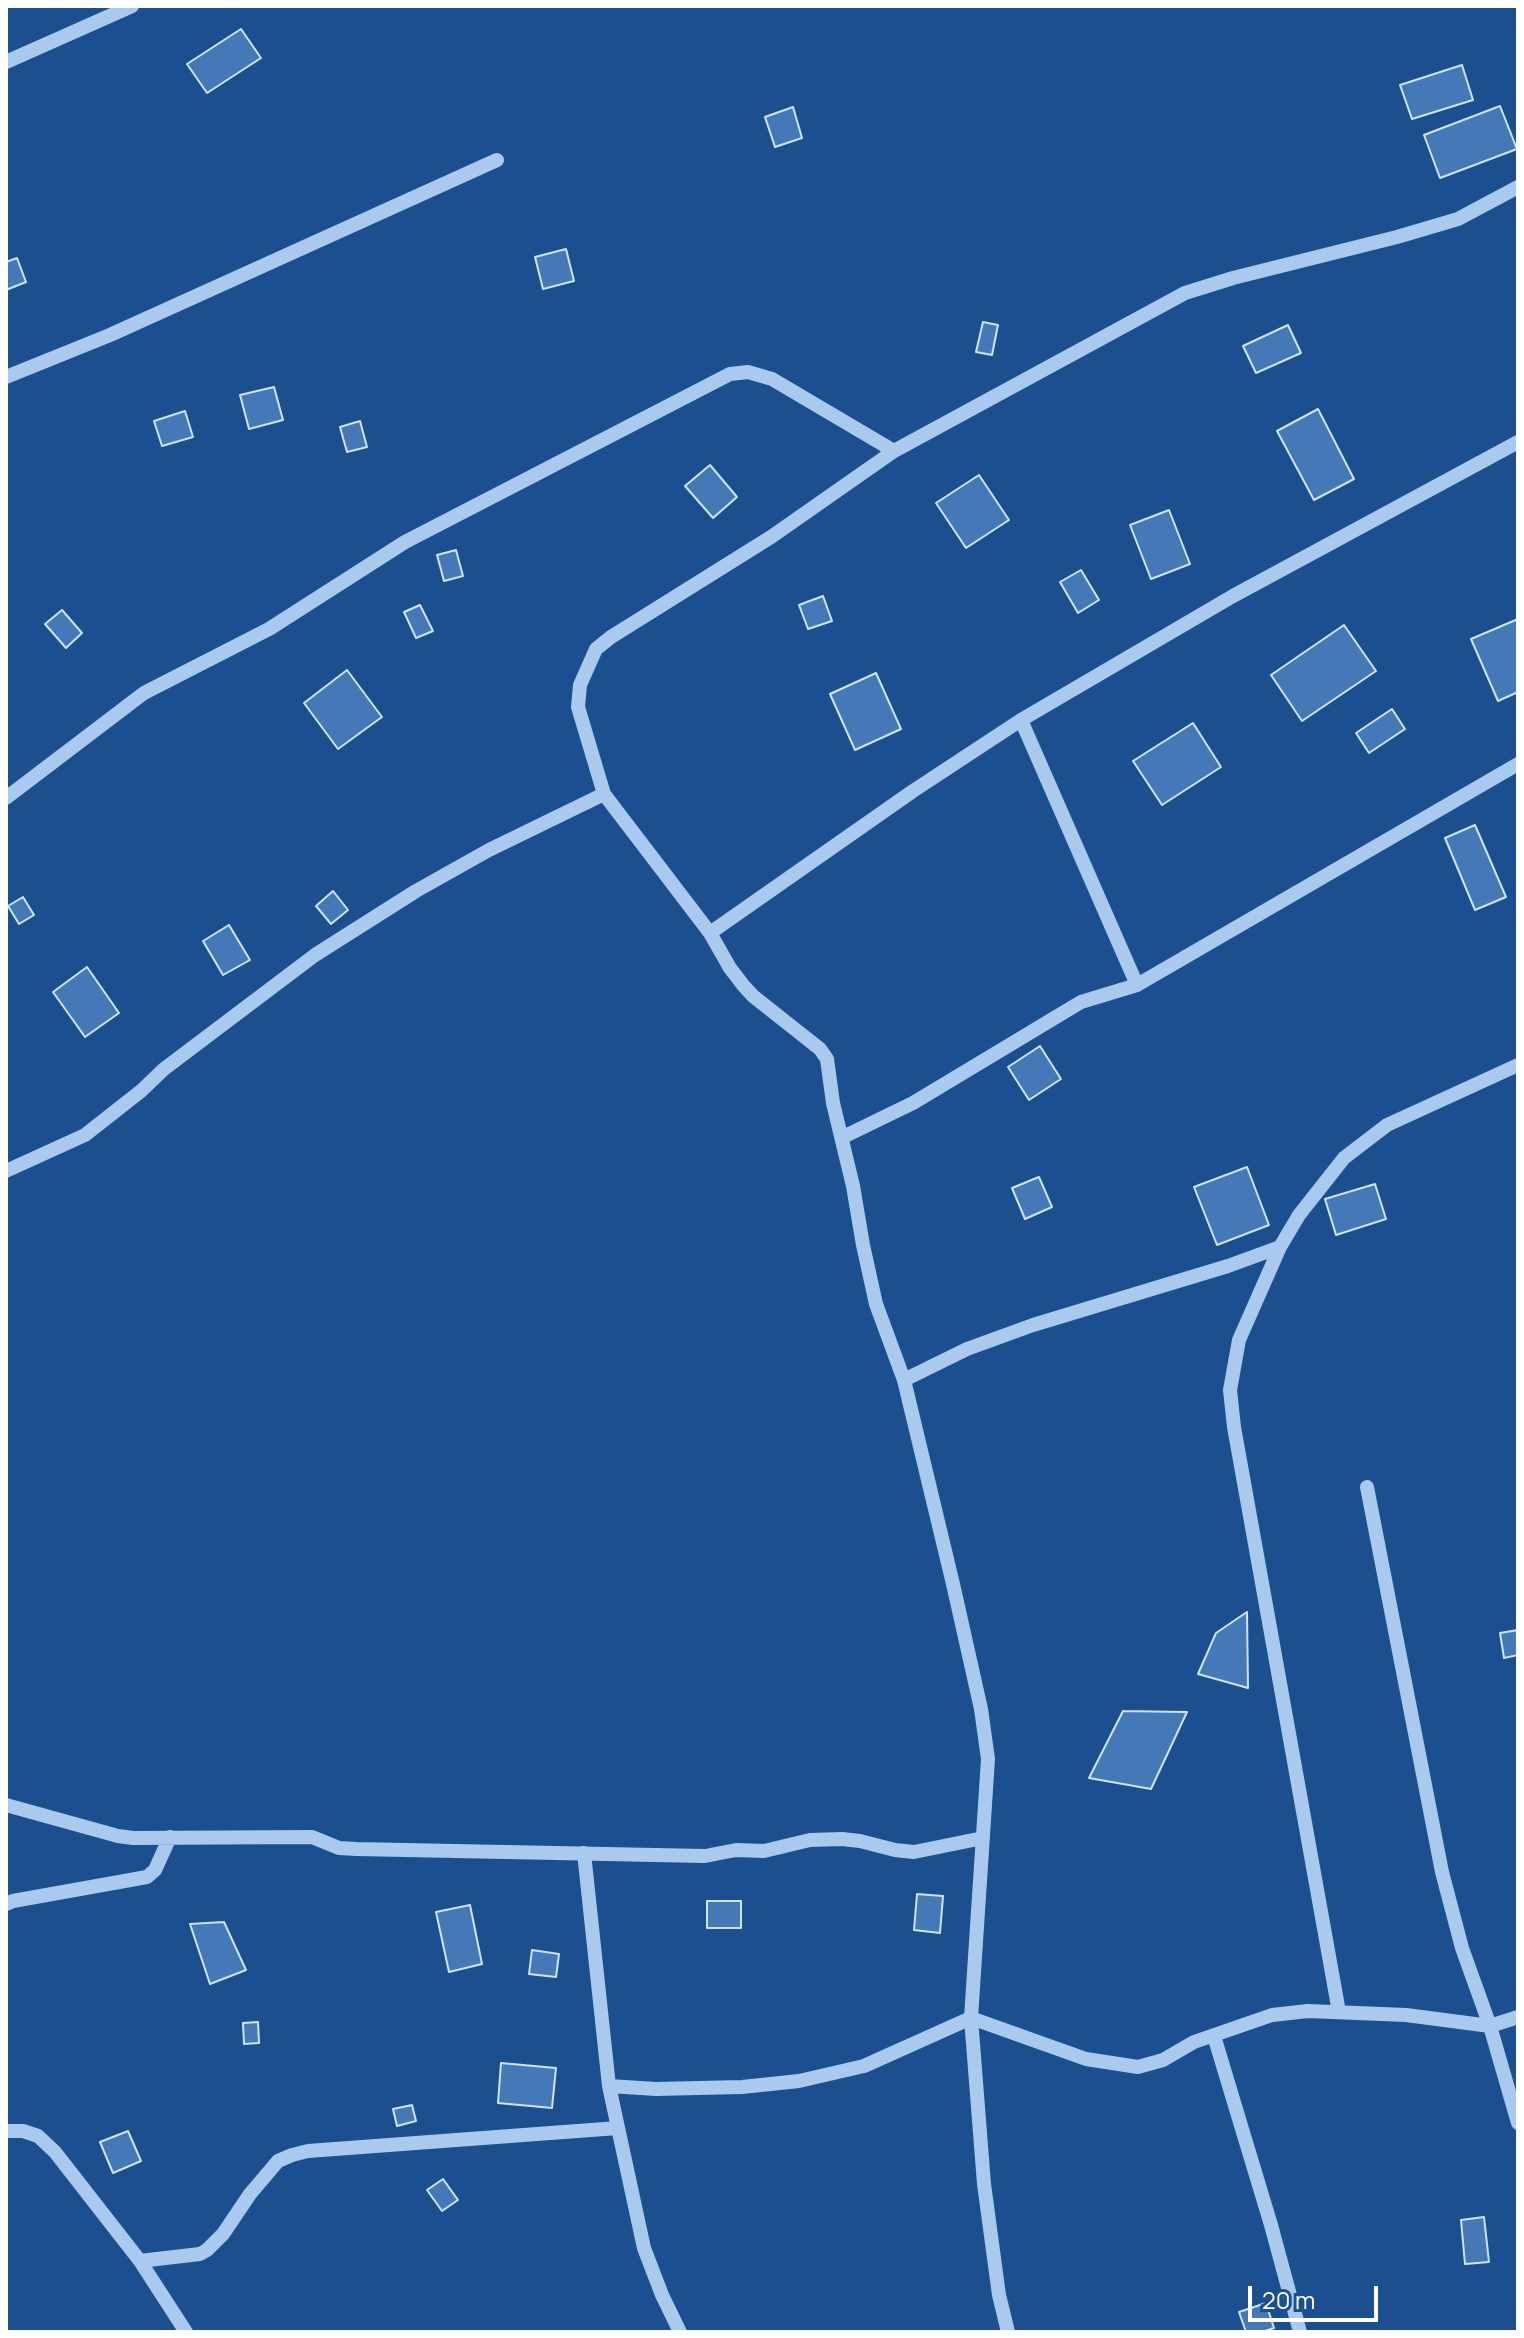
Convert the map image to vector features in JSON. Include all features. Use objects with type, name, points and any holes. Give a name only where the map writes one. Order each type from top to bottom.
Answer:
[{"type":"street","points":[[6,62],[132,6]]},
{"type":"street","points":[[6,377],[110,335],[497,160]]},
{"type":"street","points":[[1008,2332],[999,2295],[984,2184],[971,2018],[988,1759],[981,1709],[904,1380],[876,1304],[843,1137],[833,1103],[827,1059],[820,1049],[743,985],[710,933],[604,794],[578,707],[580,685],[596,649],[611,637],[771,537],[894,451],[1185,293],[1458,219],[1518,187]]},
{"type":"street","points":[[6,798],[120,709],[154,687],[269,629],[405,542],[730,374],[748,372],[772,379],[894,451]]},
{"type":"street","points":[[710,933],[913,791],[1021,720],[1233,596],[1518,442]]},
{"type":"street","points":[[1021,720],[1137,985]]},
{"type":"street","points":[[843,1137],[913,1103],[1081,1002],[1137,985],[1518,764]]},
{"type":"street","points":[[6,1171],[85,1135],[164,1069],[315,955],[416,891],[489,850],[604,794]]},
{"type":"street","points":[[1339,2012],[1234,1427],[1230,1390],[1239,1340],[1280,1247],[1299,1215],[1344,1158],[1387,1125],[1518,1065]]},
{"type":"street","points":[[904,1380],[967,1349],[1033,1325],[1228,1266],[1280,1247]]},
{"type":"street","points":[[1367,1487],[1442,1872],[1462,1948],[1490,2026],[1518,2123]]},
{"type":"street","points":[[6,1805],[118,1836],[147,1839],[312,1837],[339,1848],[705,1856],[736,1850],[764,1851],[810,1840],[842,1839],[914,1852],[983,1838]]},
{"type":"street","points":[[6,1904],[147,1877],[155,1870],[170,1837]]},
{"type":"street","points":[[584,1853],[609,2086],[644,2248],[680,2332]]},
{"type":"street","points":[[609,2086],[656,2089],[799,2081],[864,2066],[971,2018],[1086,2059],[1138,2067],[1163,2060],[1194,2042],[1272,2015],[1308,2011],[1406,2015],[1490,2026],[1518,2017]]},
{"type":"street","points":[[1214,2036],[1300,2332]]},
{"type":"street","points":[[140,2261],[200,2254],[207,2250],[223,2234],[250,2194],[278,2161],[292,2155],[308,2151],[618,2128]]},
{"type":"street","points":[[6,2131],[23,2131],[38,2136],[55,2152],[140,2261],[186,2332]]},
{"type":"building","points":[[241,29],[261,58],[207,93],[187,64]]},
{"type":"building","points":[[1462,65],[1473,100],[1412,119],[1400,85]]},
{"type":"building","points":[[1500,106],[1517,149],[1440,178],[1424,135]]},
{"type":"building","points":[[793,107],[802,138],[775,147],[765,117]]},
{"type":"building","points":[[566,249],[574,281],[543,289],[535,257]]},
{"type":"building","points":[[17,258],[26,282],[6,290],[6,262]]},
{"type":"building","points":[[983,322],[998,325],[992,355],[976,352]]},
{"type":"building","points":[[1288,325],[1301,353],[1256,373],[1243,346]]},
{"type":"building","points":[[274,387],[283,420],[249,429],[240,395]]},
{"type":"building","points":[[1318,409],[1354,479],[1314,500],[1277,431]]},
{"type":"building","points":[[185,411],[193,437],[162,446],[154,421]]},
{"type":"building","points":[[360,421],[367,447],[347,452],[340,427]]},
{"type":"building","points":[[710,465],[737,497],[713,518],[685,486]]},
{"type":"building","points":[[979,475],[1009,520],[966,548],[936,503]]},
{"type":"building","points":[[1169,510],[1190,564],[1151,579],[1130,525]]},
{"type":"building","points":[[456,550],[463,576],[444,581],[437,555]]},
{"type":"building","points":[[1081,570],[1099,600],[1078,613],[1060,582]]},
{"type":"building","points":[[823,596],[832,621],[808,629],[799,605]]},
{"type":"building","points":[[420,605],[433,631],[416,638],[404,612]]},
{"type":"building","points":[[62,610],[82,633],[66,648],[45,624]]},
{"type":"building","points":[[1518,619],[1518,692],[1498,701],[1471,639]]},
{"type":"building","points":[[1344,625],[1376,671],[1302,721],[1271,675]]},
{"type":"building","points":[[347,670],[382,717],[338,749],[304,703]]},
{"type":"building","points":[[876,673],[901,729],[855,750],[830,694]]},
{"type":"building","points":[[1392,709],[1405,729],[1369,753],[1356,733]]},
{"type":"building","points":[[1193,723],[1221,767],[1162,805],[1133,761]]},
{"type":"building","points":[[1475,825],[1506,897],[1475,910],[1445,838]]},
{"type":"building","points":[[333,891],[348,910],[331,924],[316,906]]},
{"type":"building","points":[[23,897],[34,915],[19,924],[8,906]]},
{"type":"building","points":[[229,925],[250,960],[223,975],[203,941]]},
{"type":"building","points":[[87,967],[119,1013],[85,1037],[53,992]]},
{"type":"building","points":[[1040,1046],[1061,1079],[1029,1100],[1008,1067]]},
{"type":"building","points":[[1247,1167],[1269,1225],[1217,1245],[1194,1187]]},
{"type":"building","points":[[1039,1177],[1052,1207],[1025,1219],[1012,1188]]},
{"type":"building","points":[[1375,1184],[1386,1219],[1336,1235],[1325,1199]]},
{"type":"building","points":[[1247,1612],[1248,1688],[1198,1674],[1216,1633]]},
{"type":"building","points":[[1518,1630],[1518,1655],[1504,1658],[1500,1633]]},
{"type":"building","points":[[1123,1711],[1187,1712],[1151,1789],[1089,1778]]},
{"type":"building","points":[[917,1894],[943,1896],[940,1933],[914,1930]]},
{"type":"building","points":[[707,1901],[741,1901],[741,1928],[707,1928]]},
{"type":"building","points":[[470,1905],[482,1964],[449,1972],[436,1912]]},
{"type":"building","points":[[224,1922],[246,1970],[210,1984],[190,1924]]},
{"type":"building","points":[[532,1950],[559,1954],[556,1977],[529,1974]]},
{"type":"building","points":[[258,2022],[259,2043],[244,2044],[243,2023]]},
{"type":"building","points":[[501,2063],[556,2068],[552,2108],[498,2103]]},
{"type":"building","points":[[412,2105],[416,2121],[397,2126],[393,2109]]},
{"type":"building","points":[[128,2131],[141,2161],[113,2173],[100,2142]]},
{"type":"building","points":[[443,2179],[458,2200],[442,2211],[427,2190]]},
{"type":"building","points":[[1484,2217],[1489,2262],[1465,2264],[1461,2220]]},
{"type":"building","points":[[1266,2303],[1274,2328],[1246,2332],[1239,2312]]}]
